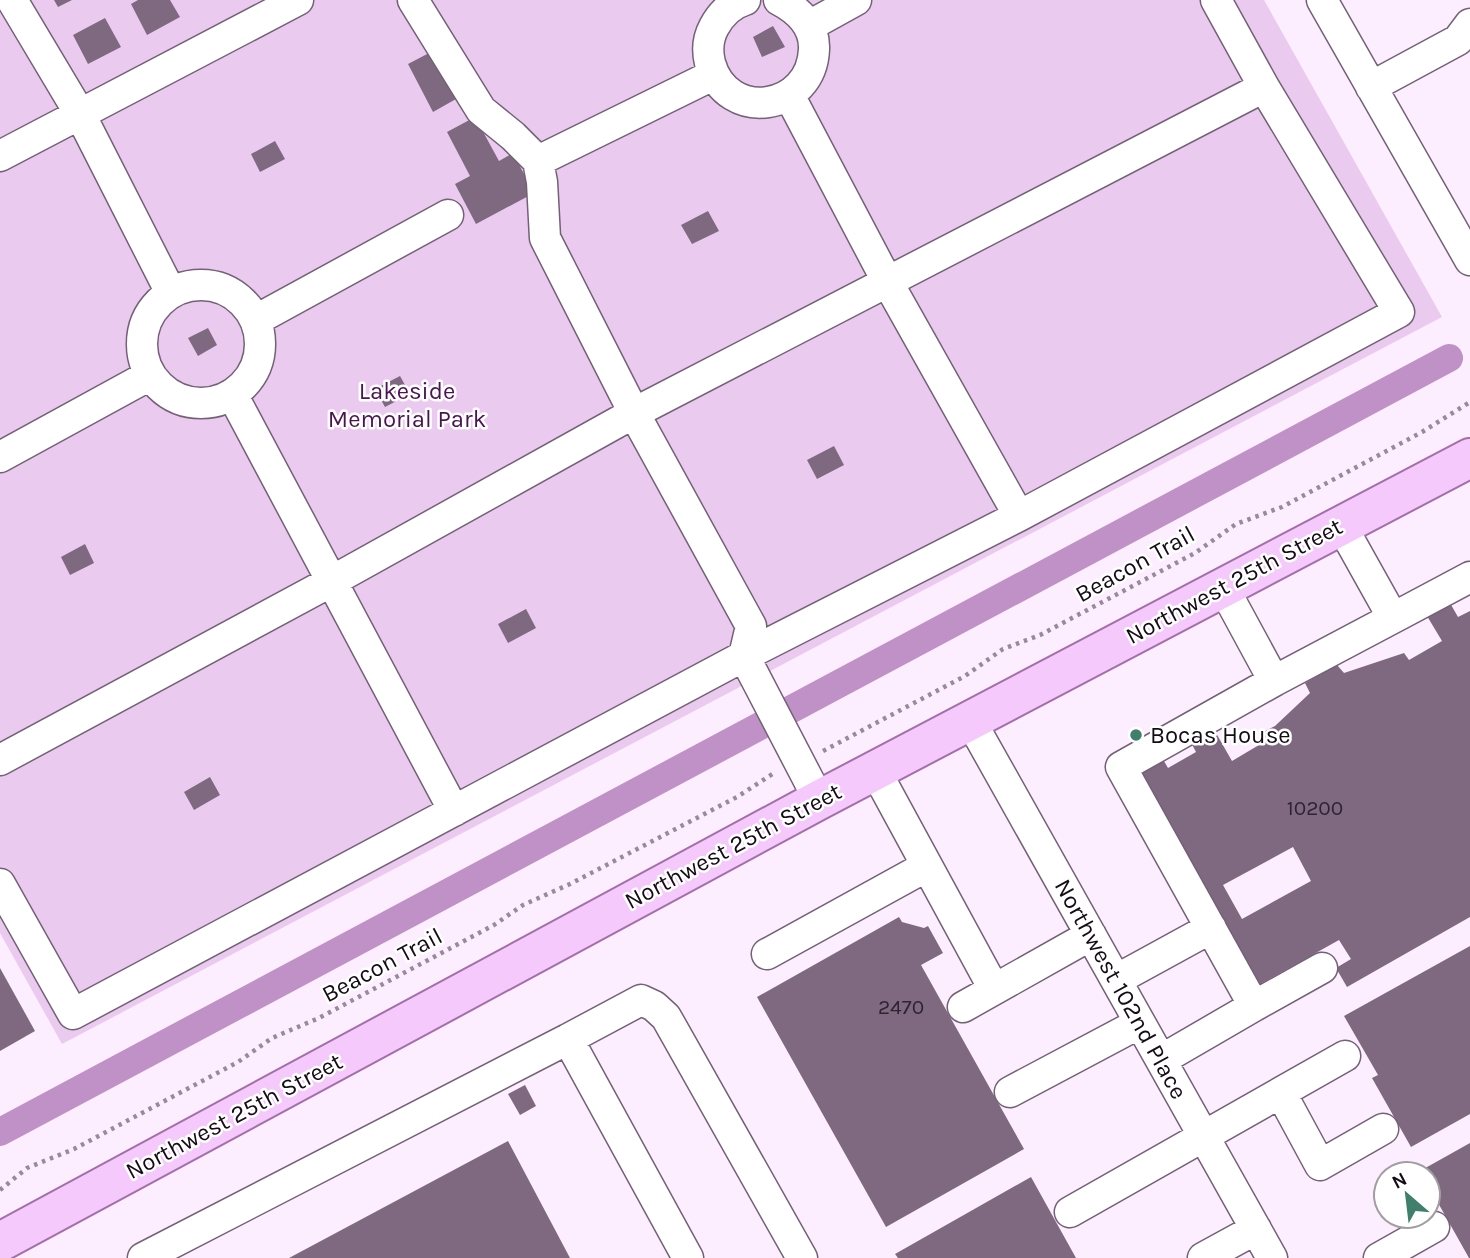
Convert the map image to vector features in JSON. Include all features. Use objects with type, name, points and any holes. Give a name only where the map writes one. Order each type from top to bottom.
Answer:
[{"type":"main road","name":"Northwest 25th Street","points":[[0,1242],[818,800],[1470,458]]},
{"type":"street","points":[[12,0],[80,114],[171,293]]},
{"type":"street","points":[[0,156],[298,0]]},
{"type":"street","points":[[413,0],[481,110],[538,161],[545,238],[634,412],[751,626],[744,656],[818,800]]},
{"type":"street","points":[[745,0],[737,2],[720,16],[710,34],[708,54],[713,75],[726,91],[744,102],[765,104],[789,95],[802,85],[813,67],[815,46],[809,26],[796,9],[779,0]]},
{"type":"street","points":[[809,26],[856,0]]},
{"type":"street","points":[[0,884],[73,1014],[744,656],[1019,516],[1399,312],[1264,87],[1216,0]]},
{"type":"street","points":[[1322,0],[1371,87],[1465,241]]},
{"type":"street","points":[[1371,87],[1458,40],[1470,24]]},
{"type":"street","points":[[538,161],[713,75]]},
{"type":"street","points":[[0,760],[332,581],[634,412],[1264,87]]},
{"type":"street","points":[[789,95],[887,281],[1019,516]]},
{"type":"street","points":[[256,320],[448,215]]},
{"type":"street","points":[[190,285],[220,287],[238,297],[256,320],[261,340],[257,364],[246,382],[232,394],[213,402],[192,402],[173,396],[150,375],[142,356],[142,335],[149,316],[161,299],[171,293],[190,285]]},
{"type":"street","points":[[0,457],[150,375]]},
{"type":"street","points":[[232,394],[454,811]]},
{"type":"street","points":[[1341,526],[1393,618]]},
{"type":"street","points":[[1254,1006],[1121,767],[1274,681],[1470,577]]},
{"type":"street","points":[[1223,587],[1274,681]]},
{"type":"street","name":"Northwest 102nd Place","points":[[970,720],[1272,1258]]},
{"type":"street","points":[[875,770],[995,989]]},
{"type":"street","points":[[767,954],[927,866]]},
{"type":"street","points":[[1116,980],[1211,928]]},
{"type":"street","points":[[964,1007],[1091,935]]},
{"type":"street","points":[[1161,1060],[1322,968]]},
{"type":"street","points":[[143,1258],[641,1000],[654,1006],[666,1017],[802,1258]]},
{"type":"street","points":[[1010,1092],[1140,1023]]},
{"type":"street","points":[[568,1038],[688,1258]]},
{"type":"street","points":[[1070,1212],[1345,1056]]},
{"type":"street","points":[[1280,1093],[1320,1165],[1383,1129]]},
{"type":"street","points":[[1203,1258],[1256,1229]]},
{"type":"street","points":[[1379,1258],[1429,1230]]},
{"type":"path","name":"Beacon Trail","points":[[0,1190],[27,1168],[86,1143],[238,1062],[272,1038],[319,1018],[494,926],[523,905],[570,884],[713,809],[796,757],[965,676],[1003,649],[1040,635],[1195,554],[1236,524],[1282,507],[1422,432],[1470,402]]},
{"type":"green space","name":"Lakeside Memorial Park","points":[[0,0],[1264,0],[1442,317],[62,1044],[0,933]]},
{"type":"building","points":[[54,0],[72,0],[58,7]]},
{"type":"building","points":[[138,0],[170,0],[180,17],[147,35],[131,4]]},
{"type":"building","points":[[105,18],[121,47],[88,64],[73,35]]},
{"type":"building","points":[[773,26],[785,47],[762,57],[753,37]]},
{"type":"building","points":[[431,52],[456,99],[433,112],[408,64]]},
{"type":"building","points":[[475,117],[499,161],[513,153],[534,193],[476,224],[455,184],[470,176],[447,132]]},
{"type":"building","points":[[275,141],[285,159],[260,172],[251,154]]},
{"type":"building","points":[[708,211],[719,231],[692,244],[681,225]]},
{"type":"building","points":[[208,328],[217,345],[198,356],[188,338]]},
{"type":"building","points":[[400,376],[410,394],[385,407],[375,389]]},
{"type":"building","points":[[834,446],[844,465],[817,479],[807,460]]},
{"type":"building","points":[[85,544],[94,563],[70,575],[61,557]]},
{"type":"building","points":[[1450,603],[1458,617],[1470,611],[1470,917],[1347,987],[1336,968],[1351,959],[1339,940],[1260,984],[1138,769],[1161,756],[1168,768],[1196,752],[1189,739],[1212,726],[1232,761],[1264,742],[1261,733],[1275,726],[1310,693],[1305,683],[1337,665],[1344,673],[1404,653],[1409,660],[1442,641],[1427,616]],"holes":[[[1293,847],[1311,881],[1242,919],[1223,885]]]},
{"type":"building","points":[[526,609],[536,628],[508,643],[498,624]]},
{"type":"building","points":[[210,777],[220,795],[194,810],[184,792]]},
{"type":"building","points":[[899,917],[902,922],[924,928],[928,926],[943,953],[921,965],[1024,1149],[886,1227],[757,997]]},
{"type":"building","points":[[1470,946],[1470,1114],[1411,1147],[1372,1078],[1378,1075],[1344,1016]]},
{"type":"building","points":[[0,968],[35,1031],[0,1051]]},
{"type":"building","points":[[525,1085],[536,1106],[520,1115],[508,1094]]},
{"type":"building","points":[[508,1141],[570,1258],[289,1258]]},
{"type":"building","points":[[1470,1143],[1470,1258],[1442,1210],[1442,1160],[1440,1160]]},
{"type":"building","points":[[1031,1177],[1076,1258],[898,1258],[895,1254]]},
{"type":"waterway","points":[[0,1132],[1449,358]]},
{"type":"place","name":"Bocas House","points":[[1136,735]]}]
